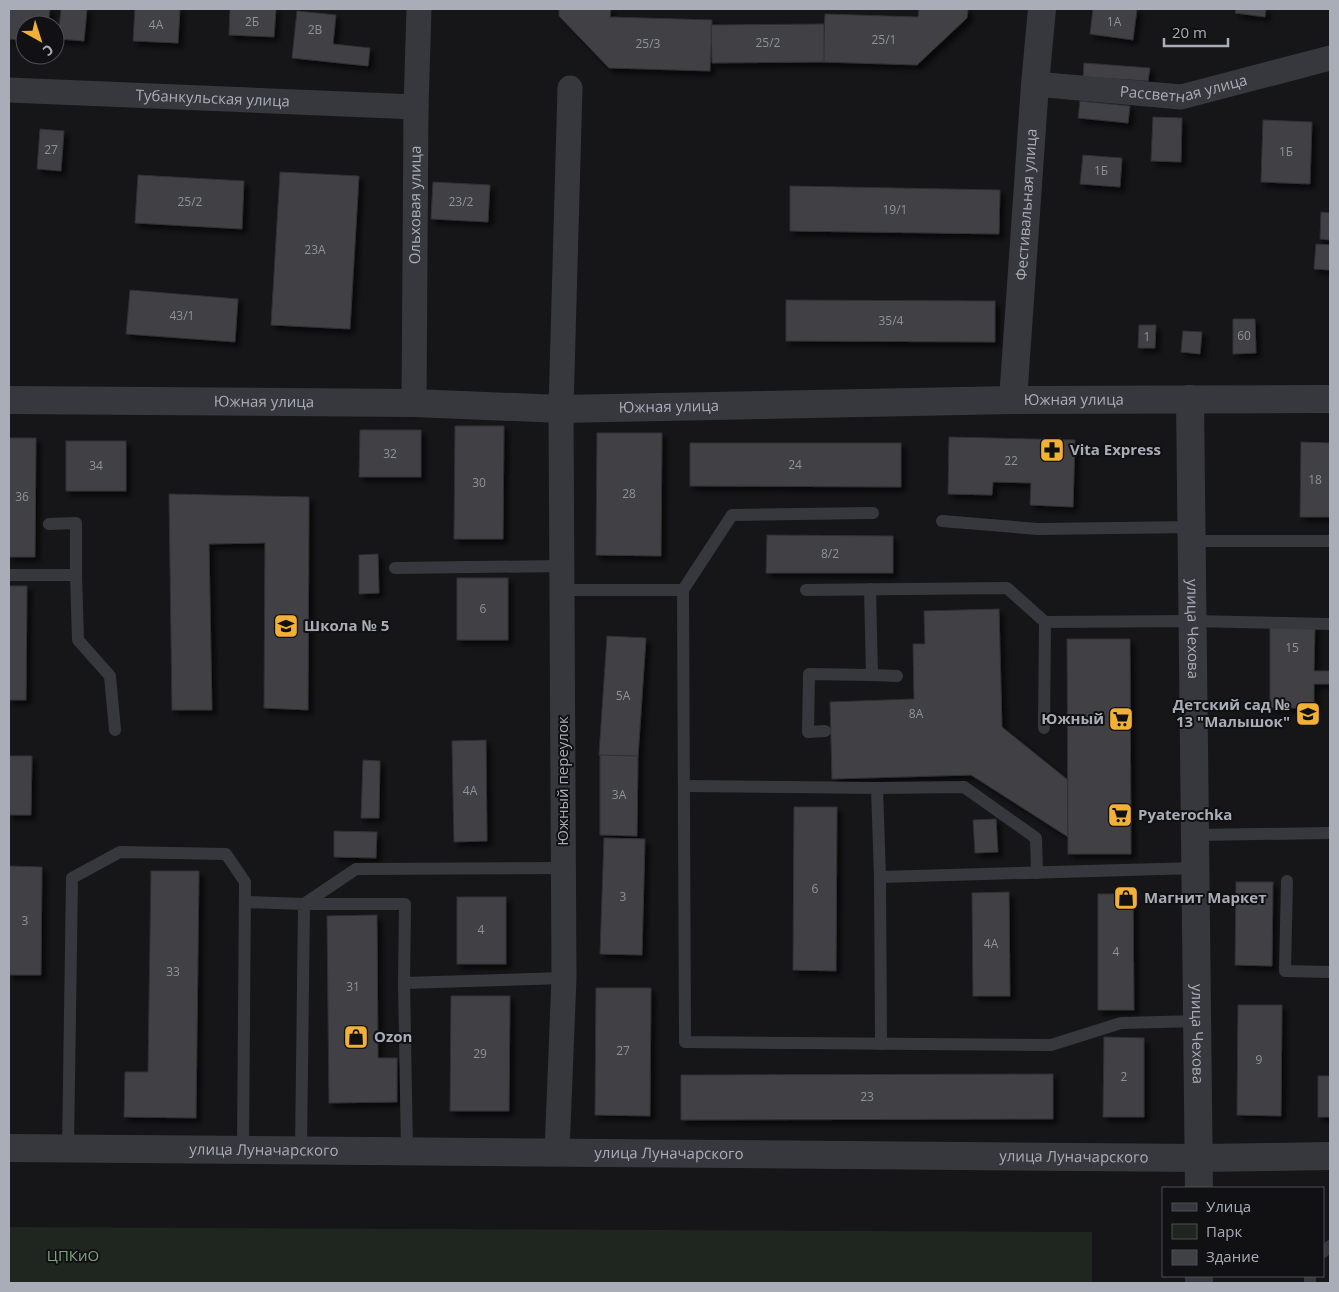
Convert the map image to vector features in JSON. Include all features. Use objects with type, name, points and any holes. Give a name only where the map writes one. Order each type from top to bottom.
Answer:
[{"type":"street","name":"Ольховая улица","points":[[414,403],[416,107],[419,9]]},
{"type":"street","name":"Фестивальная улица","points":[[1013,400],[1034,84],[1042,9]]},
{"type":"street","name":"Рассветная улица","points":[[1034,84],[1181,97],[1330,58]]},
{"type":"street","name":"Южный переулок","points":[[557,1152],[564,978],[562,409],[570,88]]},
{"type":"street","name":"Тубанкульская улица","points":[[9,90],[416,107]]},
{"type":"street","name":"улица Чехова","points":[[1190,399],[1199,1187]]},
{"type":"street","name":"Южная улица","points":[[9,400],[414,403],[562,409],[1013,400],[1330,399]]},
{"type":"street","name":"улица Луначарского","points":[[9,1148],[1199,1158],[1330,1156]]},
{"type":"lane","points":[[873,513],[732,515],[683,590],[685,1042],[1051,1044],[1121,1022],[1198,1021]]},
{"type":"lane","points":[[942,521],[1038,529],[1330,541]]},
{"type":"lane","points":[[49,524],[76,523],[78,640],[110,676],[115,730]]},
{"type":"lane","points":[[395,568],[562,578],[683,590]]},
{"type":"lane","points":[[9,575],[76,576]]},
{"type":"lane","points":[[806,590],[1007,588],[1045,622],[1193,621],[1330,624]]},
{"type":"lane","points":[[870,590],[872,675]]},
{"type":"lane","points":[[1044,728],[1045,622]]},
{"type":"lane","points":[[825,731],[808,732],[810,674],[897,676]]},
{"type":"lane","points":[[684,786],[964,787],[1036,838],[1037,873]]},
{"type":"lane","points":[[877,788],[880,877],[881,1044]]},
{"type":"lane","points":[[1196,835],[1330,833]]},
{"type":"lane","points":[[68,1148],[72,878],[120,852],[226,854],[245,882],[243,1149]]},
{"type":"lane","points":[[304,904],[356,869],[564,868]]},
{"type":"lane","points":[[880,877],[1196,868]]},
{"type":"lane","points":[[1287,881],[1285,971],[1330,972]]},
{"type":"lane","points":[[245,902],[405,904],[404,983],[407,1150]]},
{"type":"lane","points":[[301,1150],[304,904]]},
{"type":"lane","points":[[404,983],[564,978]]},
{"type":"green space","name":"ЦПКиО","points":[[9,1227],[1092,1232],[1092,1283],[9,1283]]},
{"type":"building","points":[[9,9],[50,9],[49,15],[15,15],[15,40],[9,39]]},
{"type":"building","points":[[61,9],[87,9],[84,41],[65,40],[65,15],[60,15]]},
{"type":"building","points":[[135,9],[180,9],[178,43],[133,41]]},
{"type":"building","points":[[230,9],[276,9],[274,37],[229,35]]},
{"type":"building","points":[[559,9],[611,9],[610,17],[712,20],[710,71],[609,68],[559,16]]},
{"type":"building","points":[[919,9],[968,9],[967,18],[917,65],[823,62],[825,14],[918,17]]},
{"type":"building","points":[[1093,9],[1137,9],[1133,40],[1090,34]]},
{"type":"building","points":[[1236,9],[1266,9],[1265,17],[1235,13]]},
{"type":"building","points":[[297,11],[336,15],[333,44],[370,48],[368,66],[292,58]]},
{"type":"building","points":[[824,24],[824,62],[712,63],[711,25]]},
{"type":"building","points":[[1084,63],[1150,68],[1148,81],[1083,77]]},
{"type":"building","points":[[1080,101],[1130,106],[1128,123],[1078,118]]},
{"type":"building","points":[[1153,117],[1182,118],[1181,162],[1151,161]]},
{"type":"building","points":[[1263,120],[1312,122],[1310,184],[1261,182]]},
{"type":"building","points":[[40,129],[64,131],[61,171],[37,169]]},
{"type":"building","points":[[1083,155],[1122,158],[1120,187],[1080,184]]},
{"type":"building","points":[[280,172],[359,176],[350,329],[271,325]]},
{"type":"building","points":[[138,175],[244,181],[242,229],[135,223]]},
{"type":"building","points":[[433,182],[490,185],[488,222],[431,219]]},
{"type":"building","points":[[790,186],[1000,190],[999,234],[790,231]]},
{"type":"building","points":[[1321,212],[1330,213],[1330,240],[1320,239]]},
{"type":"building","points":[[1316,244],[1330,245],[1330,270],[1314,269]]},
{"type":"building","points":[[130,290],[238,299],[235,342],[126,334]]},
{"type":"building","points":[[786,300],[995,301],[995,342],[786,341]]},
{"type":"building","points":[[1233,319],[1255,319],[1256,353],[1233,354]]},
{"type":"building","points":[[1139,325],[1156,325],[1155,348],[1138,348]]},
{"type":"building","points":[[1183,331],[1202,332],[1200,354],[1181,352]]},
{"type":"building","points":[[455,426],[504,426],[503,539],[454,539]]},
{"type":"building","points":[[360,430],[421,430],[421,477],[359,477]]},
{"type":"building","points":[[597,433],[662,433],[661,556],[596,555]]},
{"type":"building","points":[[949,437],[1075,440],[1073,507],[1030,505],[1031,483],[993,482],[992,495],[948,494]]},
{"type":"building","points":[[9,438],[36,438],[35,557],[9,557]]},
{"type":"building","points":[[66,441],[126,441],[126,491],[66,491]]},
{"type":"building","points":[[1301,442],[1330,443],[1330,517],[1300,517]]},
{"type":"building","points":[[690,443],[901,443],[901,487],[690,486]]},
{"type":"building","name":"Школа № 5","points":[[169,494],[309,497],[308,710],[264,708],[265,543],[209,544],[212,710],[172,710]]},
{"type":"building","points":[[767,535],[893,536],[893,573],[766,573]]},
{"type":"building","points":[[378,554],[379,593],[359,594],[359,555]]},
{"type":"building","points":[[457,578],[508,578],[508,640],[457,640]]},
{"type":"building","points":[[9,586],[27,586],[26,700],[9,700]]},
{"type":"building","points":[[999,609],[1002,727],[1068,780],[1068,837],[971,775],[832,779],[830,702],[914,699],[913,644],[925,644],[924,611]]},
{"type":"building","points":[[1270,625],[1315,625],[1314,671],[1330,671],[1330,684],[1314,684],[1314,708],[1270,708]]},
{"type":"building","points":[[607,636],[646,638],[638,757],[599,755]]},
{"type":"building","points":[[1067,639],[1130,639],[1131,854],[1068,854]]},
{"type":"building","points":[[486,740],[487,841],[454,842],[452,741]]},
{"type":"building","points":[[600,755],[638,756],[637,836],[600,835]]},
{"type":"building","points":[[9,756],[32,756],[31,815],[9,815]]},
{"type":"building","points":[[363,760],[380,761],[379,818],[361,818]]},
{"type":"building","points":[[794,807],[837,807],[836,971],[793,970]]},
{"type":"building","points":[[996,819],[998,852],[975,853],[973,820]]},
{"type":"building","points":[[334,831],[377,832],[376,858],[334,857]]},
{"type":"building","points":[[604,838],[645,839],[642,955],[600,954]]},
{"type":"building","points":[[9,866],[42,867],[41,975],[9,975]]},
{"type":"building","points":[[151,871],[199,871],[196,1118],[124,1117],[125,1072],[148,1072]]},
{"type":"building","points":[[1236,882],[1273,882],[1272,966],[1235,965]]},
{"type":"building","points":[[1009,892],[1010,996],[973,996],[972,893]]},
{"type":"building","points":[[1098,894],[1133,894],[1134,1010],[1098,1010]]},
{"type":"building","points":[[457,897],[506,897],[506,964],[457,964]]},
{"type":"building","points":[[377,915],[378,1058],[397,1058],[397,1102],[329,1103],[327,916]]},
{"type":"building","points":[[596,988],[651,988],[650,1116],[595,1115]]},
{"type":"building","points":[[451,996],[510,996],[509,1111],[450,1111]]},
{"type":"building","points":[[1238,1005],[1282,1005],[1281,1116],[1237,1115]]},
{"type":"building","points":[[1104,1037],[1144,1038],[1144,1117],[1103,1117]]},
{"type":"building","points":[[1053,1074],[1053,1119],[681,1120],[681,1075]]},
{"type":"building","points":[[1318,1076],[1330,1076],[1330,1117],[1318,1117]]},
{"type":"place","name":"Vita Express","points":[[1052,450]]},
{"type":"place","name":"Школа № 5","points":[[286,626]]},
{"type":"place","name":"Детский сад № 13 \"Малышок\"","points":[[1308,714]]},
{"type":"place","name":"Южный","points":[[1121,719]]},
{"type":"place","name":"Pyaterochka","points":[[1120,815]]},
{"type":"place","name":"Магнит Маркет","points":[[1126,898]]},
{"type":"place","name":"Ozon","points":[[356,1037]]}]
